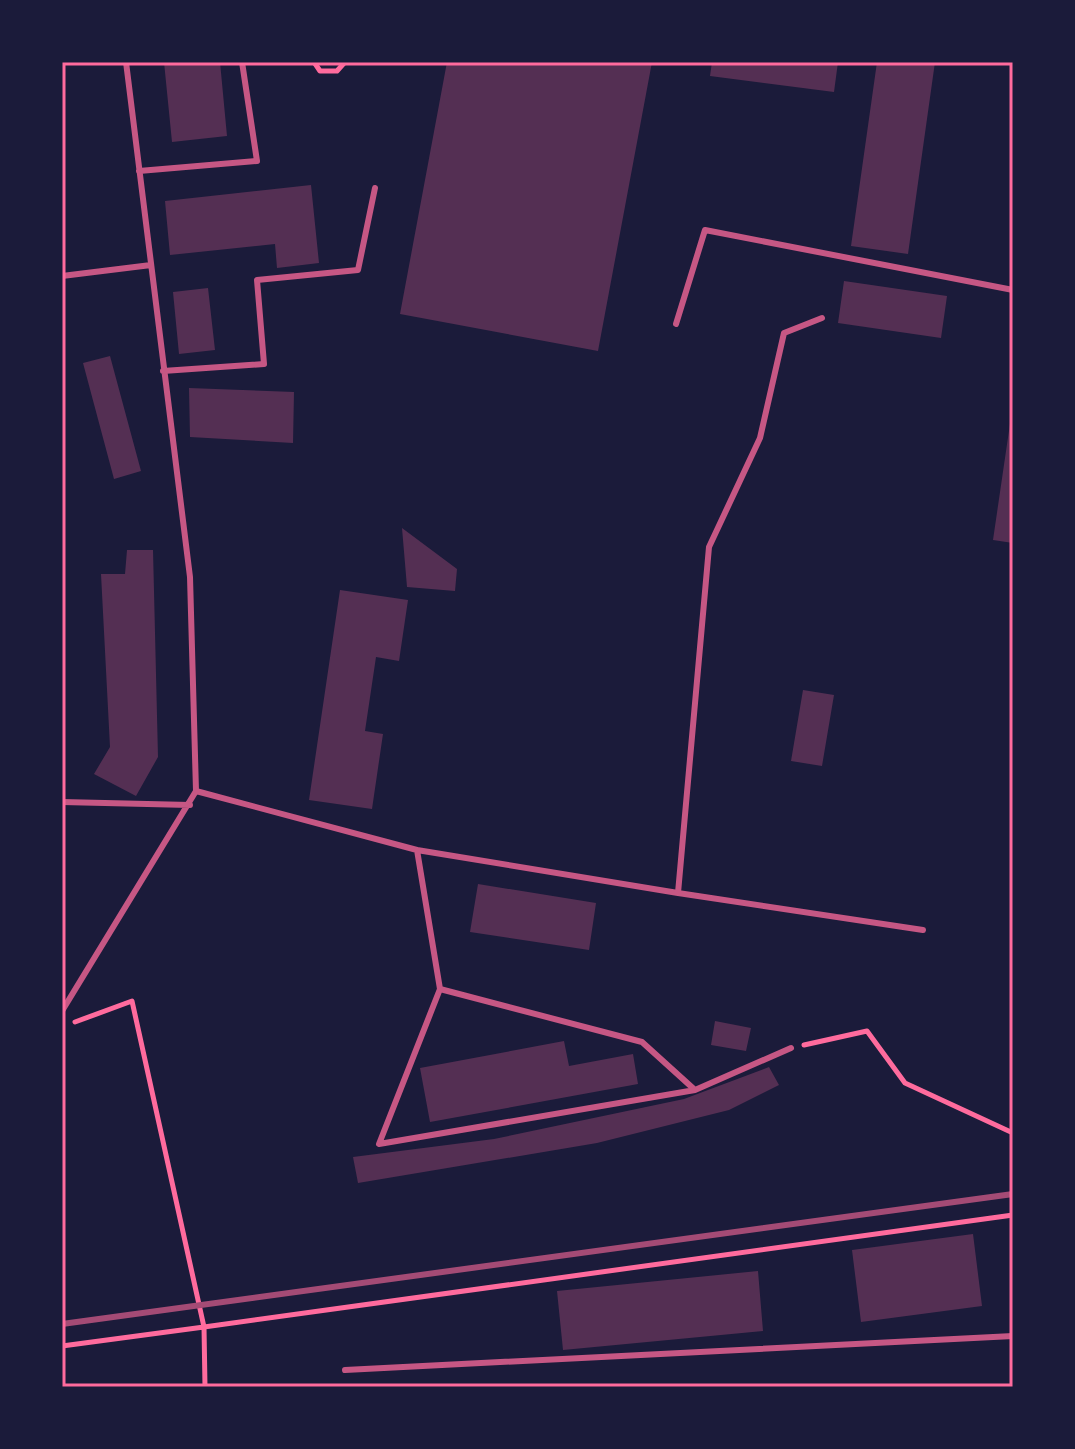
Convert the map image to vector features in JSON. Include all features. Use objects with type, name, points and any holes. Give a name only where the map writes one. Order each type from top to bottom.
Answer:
[{"type":"lane","points":[[62,1011],[196,791],[190,577],[126,62]]},
{"type":"lane","points":[[139,171],[257,161],[242,62]]},
{"type":"lane","points":[[163,371],[264,364],[257,280],[358,270],[375,188]]},
{"type":"lane","points":[[676,324],[705,230],[1013,290]]},
{"type":"lane","points":[[62,276],[151,265]]},
{"type":"lane","points":[[678,893],[709,547],[760,438],[784,333],[822,318]]},
{"type":"lane","points":[[196,791],[417,850],[923,930]]},
{"type":"lane","points":[[62,802],[190,805]]},
{"type":"lane","points":[[417,850],[440,989],[379,1144],[695,1090],[791,1048]]},
{"type":"lane","points":[[440,989],[642,1042],[695,1090]]},
{"type":"lane","points":[[345,1370],[1013,1336]]},
{"type":"path","points":[[314,62],[320,71],[328,72],[337,71],[345,62]]},
{"type":"path","points":[[62,1026],[132,1001],[204,1327],[205,1387]]},
{"type":"path","points":[[791,1048],[867,1031],[905,1083],[1013,1133]]},
{"type":"path","points":[[62,1346],[1013,1215]]},
{"type":"building","points":[[164,62],[220,62],[227,136],[172,142]]},
{"type":"building","points":[[447,62],[652,62],[598,351],[400,314]]},
{"type":"building","points":[[712,62],[838,62],[834,92],[710,76]]},
{"type":"building","points":[[877,62],[935,62],[908,254],[851,246]]},
{"type":"building","points":[[311,185],[319,263],[277,268],[275,244],[170,255],[165,201]]},
{"type":"building","points":[[844,281],[947,296],[941,338],[838,323]]},
{"type":"building","points":[[208,288],[215,350],[179,354],[173,292]]},
{"type":"building","points":[[110,356],[141,471],[114,479],[83,363]]},
{"type":"building","points":[[189,388],[294,392],[293,443],[190,437]]},
{"type":"building","points":[[1013,417],[1013,543],[993,540]]},
{"type":"building","points":[[402,528],[457,569],[455,591],[407,587]]},
{"type":"building","points":[[127,550],[153,550],[158,757],[136,796],[94,774],[110,747],[101,574],[125,574]]},
{"type":"building","points":[[340,590],[408,600],[399,661],[376,657],[365,731],[383,734],[372,809],[309,800]]},
{"type":"building","points":[[803,690],[834,695],[822,766],[791,761]]},
{"type":"building","points":[[478,884],[596,903],[589,950],[470,932]]},
{"type":"building","points":[[715,1021],[751,1028],[746,1051],[711,1045]]},
{"type":"building","points":[[564,1041],[569,1066],[633,1054],[638,1084],[430,1122],[420,1068]]},
{"type":"building","points":[[769,1067],[779,1085],[729,1110],[597,1143],[358,1183],[353,1157],[494,1139],[684,1099]]},
{"type":"building","points":[[973,1234],[982,1306],[861,1322],[852,1250]]},
{"type":"building","points":[[758,1271],[763,1331],[563,1350],[557,1291]]},
{"type":"railway","points":[[62,1324],[1013,1194]]}]
